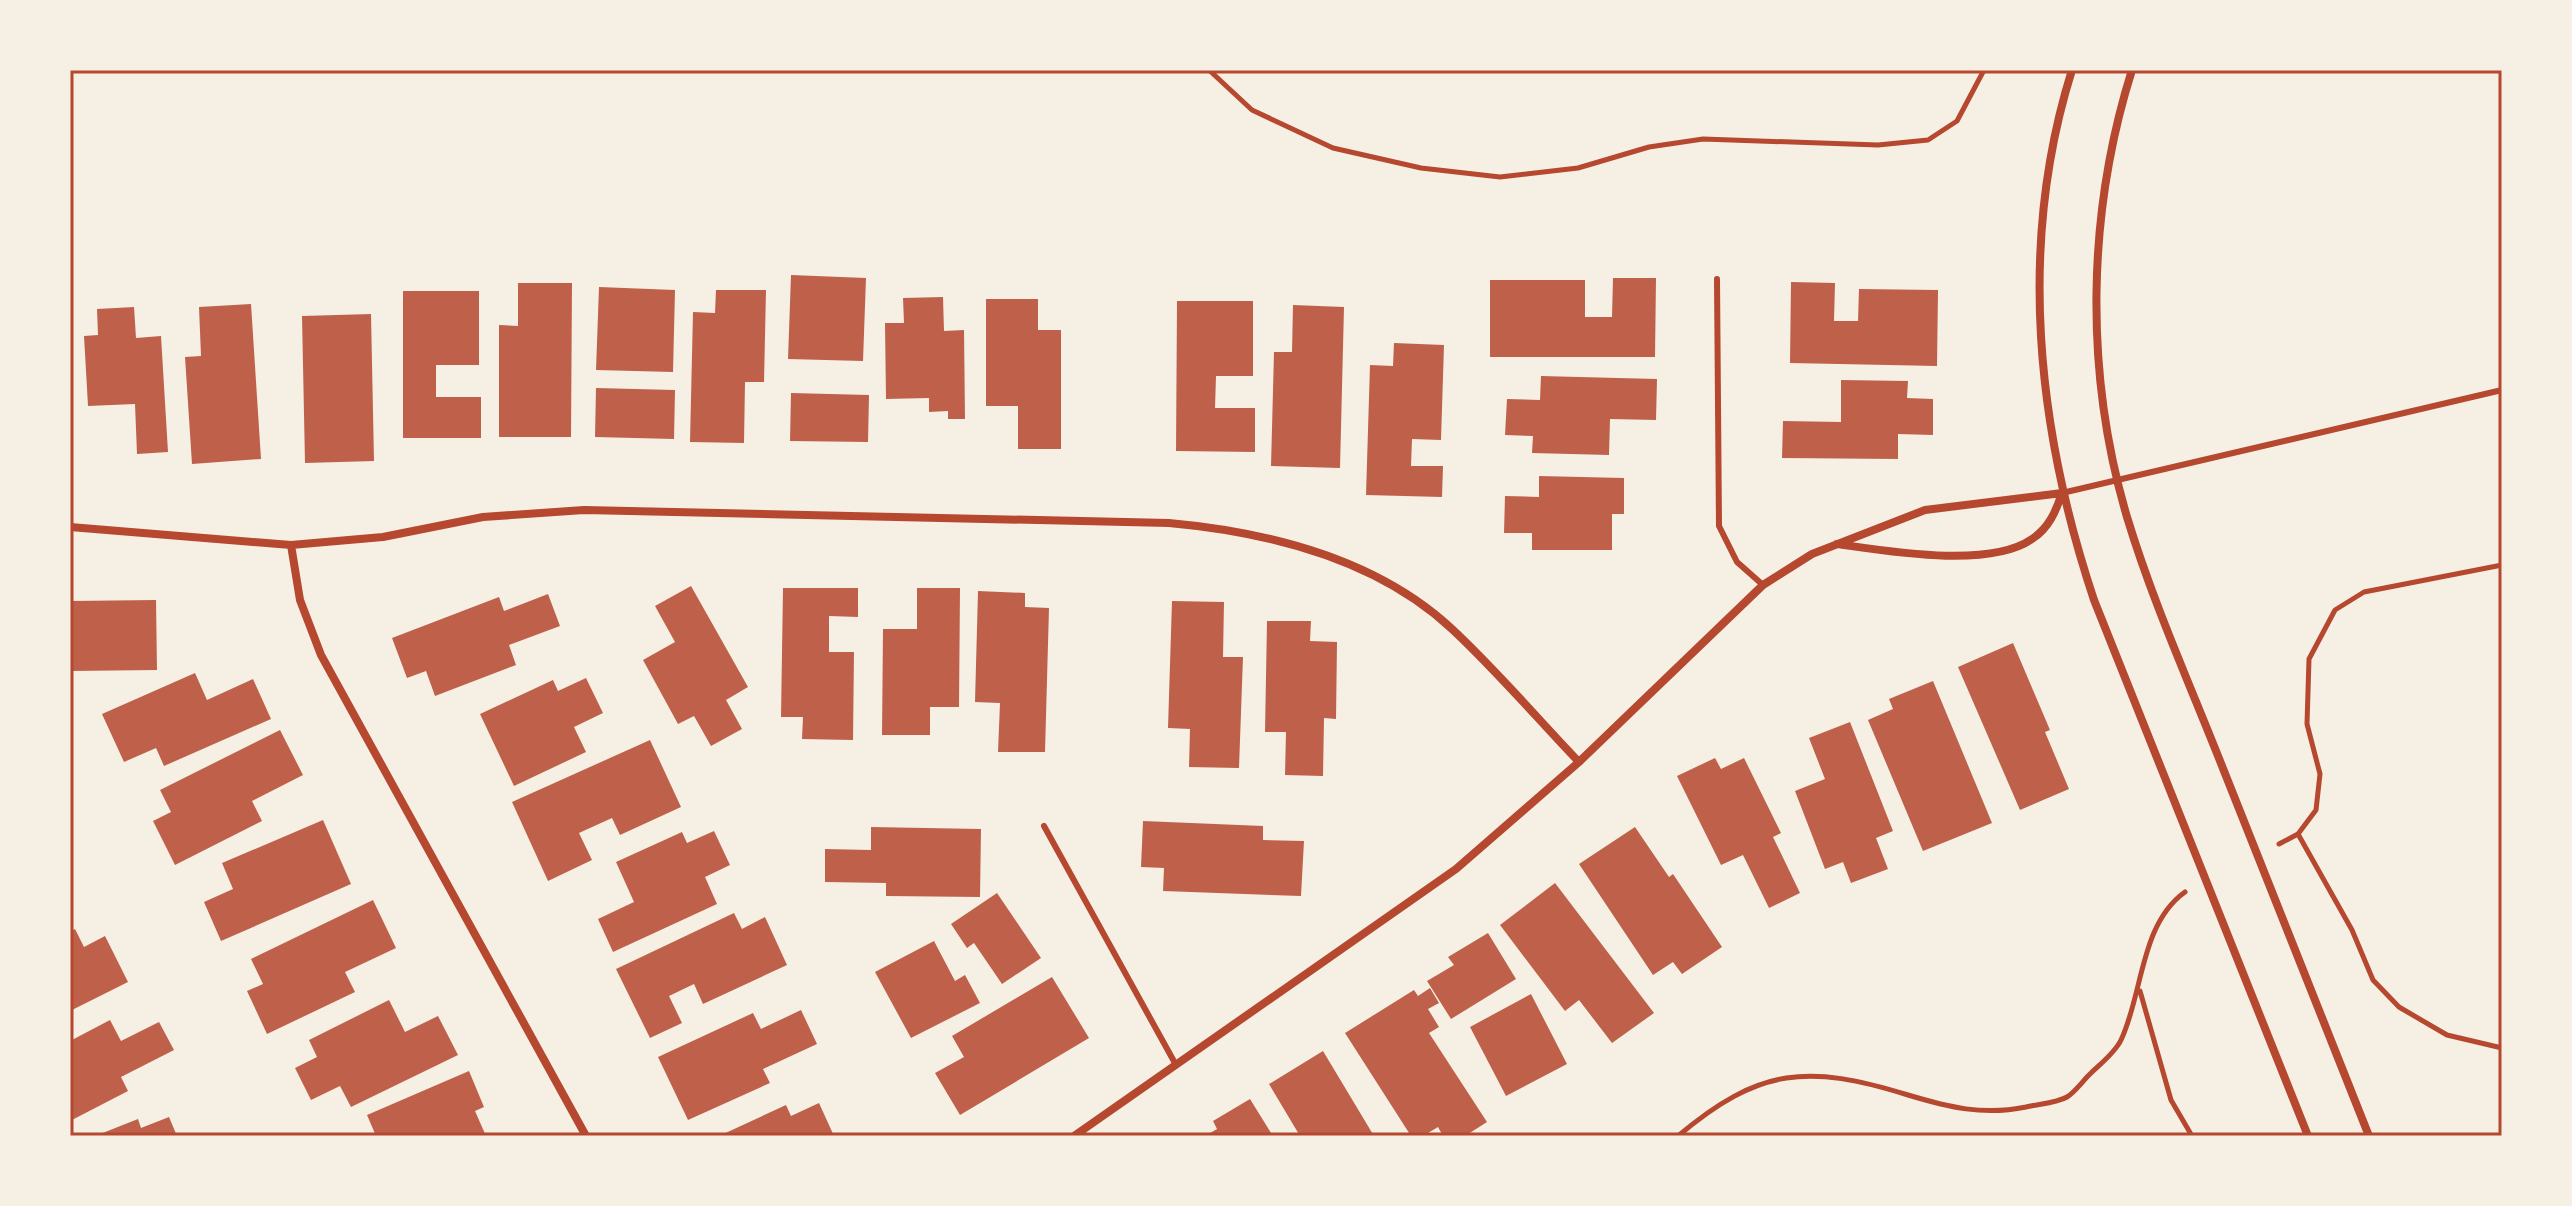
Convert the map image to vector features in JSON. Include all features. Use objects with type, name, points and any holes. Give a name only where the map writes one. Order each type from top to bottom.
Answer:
[{"type":"street","points":[[2072,70],[2051,159],[2041,236],[2039,310],[2043,385],[2062,493],[2094,600],[2308,1136]]},
{"type":"street","points":[[2132,70],[2108,169],[2098,240],[2096,309],[2100,379],[2118,479],[2148,581],[2369,1136]]},
{"type":"street","points":[[1837,544],[1920,556],[2003,551],[2018,547],[2044,529],[2062,493]]},
{"type":"street","points":[[1074,1136],[1456,869],[1579,762],[1763,585],[1787,568],[1837,544],[1925,510],[2062,493]]},
{"type":"street","points":[[70,527],[291,545],[383,537],[483,517],[584,510],[1169,523],[1220,528],[1318,552],[1409,597],[1450,627],[1579,762]]},
{"type":"street","points":[[291,545],[300,600],[321,655],[586,1136]]},
{"type":"lane","points":[[1717,279],[1719,526],[1737,562],[1763,585]]},
{"type":"lane","points":[[2062,493],[2502,390]]},
{"type":"lane","points":[[1044,826],[1176,1065]]},
{"type":"path","points":[[1209,70],[1252,110],[1333,148],[1421,168],[1500,177],[1578,168],[1649,147],[1703,139],[1878,145],[1928,140],[1957,121],[1984,70]]},
{"type":"path","points":[[2257,855],[2298,834],[2316,810],[2320,774],[2307,724],[2309,659],[2335,610],[2364,592],[2502,565]]},
{"type":"path","points":[[2298,834],[2352,930],[2373,980],[2399,1007],[2447,1035],[2502,1048]]},
{"type":"path","points":[[1678,1136],[1706,1112],[1769,1080],[1811,1073],[1867,1082],[1961,1111],[2006,1111],[2066,1098],[2120,1043],[2140,989],[2152,936],[2175,899],[2205,878]]},
{"type":"path","points":[[2140,989],[2171,1100],[2192,1136]]},
{"type":"building","points":[[791,275],[866,278],[863,361],[788,359]]},
{"type":"building","points":[[1613,278],[1656,278],[1655,357],[1490,357],[1490,280],[1585,280],[1585,317],[1612,317]]},
{"type":"building","points":[[1791,282],[1835,283],[1834,321],[1858,321],[1859,289],[1938,290],[1937,366],[1790,363]]},
{"type":"building","points":[[518,283],[572,283],[571,437],[499,437],[499,325],[518,326]]},
{"type":"building","points":[[599,287],[675,290],[673,372],[596,370]]},
{"type":"building","points":[[716,290],[766,290],[764,382],[745,382],[744,443],[690,442],[693,312],[715,313]]},
{"type":"building","points":[[403,291],[479,291],[479,365],[436,365],[436,397],[481,397],[481,438],[403,438]]},
{"type":"building","points":[[943,297],[944,331],[964,330],[965,419],[948,419],[948,411],[929,412],[929,398],[886,399],[885,323],[904,323],[903,298]]},
{"type":"building","points":[[986,299],[1038,299],[1038,330],[1061,330],[1061,449],[1018,449],[1018,406],[986,406]]},
{"type":"building","points":[[1177,301],[1253,301],[1253,376],[1216,376],[1215,408],[1255,408],[1255,452],[1176,451]]},
{"type":"building","points":[[251,304],[261,459],[192,464],[185,357],[201,356],[199,307]]},
{"type":"building","points":[[1293,305],[1344,307],[1340,468],[1271,466],[1274,352],[1292,352]]},
{"type":"building","points":[[134,307],[136,338],[161,336],[168,452],[137,454],[135,404],[88,406],[84,336],[98,335],[97,309]]},
{"type":"building","points":[[371,314],[374,461],[305,463],[302,316]]},
{"type":"building","points":[[1394,343],[1444,345],[1441,440],[1412,439],[1411,466],[1443,466],[1442,497],[1366,495],[1370,365],[1393,366]]},
{"type":"building","points":[[1541,376],[1657,379],[1656,420],[1610,419],[1609,455],[1532,453],[1533,436],[1505,435],[1507,399],[1540,400]]},
{"type":"building","points":[[1841,380],[1908,381],[1907,398],[1933,399],[1933,435],[1898,434],[1898,459],[1782,458],[1783,421],[1841,422]]},
{"type":"building","points":[[596,388],[675,390],[674,439],[595,437]]},
{"type":"building","points":[[791,393],[869,395],[868,442],[790,441]]},
{"type":"building","points":[[1539,476],[1624,478],[1624,514],[1612,514],[1612,550],[1532,550],[1532,533],[1504,533],[1505,496],[1539,497]]},
{"type":"building","points":[[691,586],[748,687],[726,700],[742,729],[711,746],[694,716],[678,724],[643,660],[675,642],[655,606]]},
{"type":"building","points":[[783,588],[858,588],[858,617],[829,616],[829,652],[854,652],[853,740],[802,739],[803,717],[781,717]]},
{"type":"building","points":[[917,588],[960,588],[959,707],[930,707],[930,735],[882,735],[883,629],[917,629]]},
{"type":"building","points":[[978,591],[1025,593],[1025,607],[1049,608],[1045,752],[998,752],[1000,703],[975,702]]},
{"type":"building","points":[[548,594],[560,626],[509,645],[516,665],[435,696],[426,671],[407,678],[392,638],[499,597],[504,611]]},
{"type":"building","points":[[156,600],[157,670],[70,671],[70,601]]},
{"type":"building","points":[[1172,601],[1224,602],[1223,657],[1243,657],[1239,768],[1189,767],[1190,729],[1168,728]]},
{"type":"building","points":[[1267,621],[1311,621],[1310,641],[1337,642],[1336,719],[1324,718],[1323,776],[1285,775],[1286,732],[1265,732]]},
{"type":"building","points":[[2013,643],[2050,730],[2045,732],[2069,789],[2020,810],[1958,667]]},
{"type":"building","points":[[195,673],[207,700],[253,679],[271,719],[164,766],[156,748],[124,762],[102,714]]},
{"type":"building","points":[[586,678],[603,713],[574,727],[586,752],[514,786],[480,714],[553,680],[558,691]]},
{"type":"building","points":[[1933,681],[1992,823],[1923,851],[1868,720],[1893,709],[1889,699]]},
{"type":"building","points":[[1850,722],[1893,831],[1876,838],[1888,869],[1851,883],[1843,862],[1825,869],[1795,791],[1825,779],[1809,738]]},
{"type":"building","points":[[280,730],[303,775],[252,801],[262,821],[175,865],[153,821],[171,812],[160,790]]},
{"type":"building","points":[[650,740],[681,807],[620,835],[612,818],[579,833],[592,860],[548,881],[512,802]]},
{"type":"building","points":[[1715,758],[1721,769],[1744,758],[1781,833],[1773,837],[1800,893],[1769,908],[1743,855],[1721,865],[1677,776]]},
{"type":"building","points":[[323,820],[351,884],[221,941],[204,902],[233,889],[222,863]]},
{"type":"building","points":[[1143,821],[1263,826],[1263,840],[1304,841],[1301,896],[1163,891],[1164,868],[1141,867]]},
{"type":"building","points":[[871,827],[981,829],[980,897],[886,896],[886,883],[825,882],[825,849],[871,850]]},
{"type":"building","points":[[1635,827],[1669,877],[1673,874],[1722,947],[1682,974],[1673,962],[1653,975],[1579,864]]},
{"type":"building","points":[[714,831],[730,865],[705,877],[717,904],[613,952],[598,919],[634,902],[616,862],[682,832],[687,843]]},
{"type":"building","points":[[1555,883],[1654,1013],[1612,1043],[1579,1000],[1565,1011],[1500,925]]},
{"type":"building","points":[[997,893],[1041,958],[1002,984],[974,943],[967,948],[951,924]]},
{"type":"building","points":[[373,900],[396,948],[345,972],[355,992],[267,1034],[247,991],[263,984],[251,959]]},
{"type":"building","points":[[734,913],[742,929],[765,917],[787,965],[703,1004],[694,984],[669,996],[682,1023],[650,1038],[616,969]]},
{"type":"building","points":[[75,929],[84,947],[105,936],[128,982],[70,1011],[70,932]]},
{"type":"building","points":[[1488,933],[1516,979],[1451,1019],[1427,981],[1454,965],[1448,957]]},
{"type":"building","points":[[934,941],[955,981],[965,975],[980,1003],[911,1038],[875,972]]},
{"type":"building","points":[[1052,977],[1089,1038],[960,1115],[935,1073],[964,1057],[952,1036]]},
{"type":"building","points":[[1430,988],[1439,1003],[1428,1009],[1439,1027],[1429,1033],[1487,1122],[1465,1136],[1443,1136],[1438,1127],[1423,1136],[1411,1136],[1345,1033],[1414,990],[1418,996]]},
{"type":"building","points":[[1531,994],[1567,1064],[1506,1096],[1470,1027]]},
{"type":"building","points":[[389,1000],[405,1032],[438,1016],[458,1055],[351,1107],[340,1086],[311,1100],[295,1068],[317,1057],[309,1040]]},
{"type":"building","points":[[801,1010],[817,1044],[763,1069],[770,1083],[688,1120],[658,1057],[753,1013],[761,1029]]},
{"type":"building","points":[[110,1020],[121,1041],[159,1022],[174,1050],[121,1077],[128,1091],[70,1121],[70,1041]]},
{"type":"building","points":[[1323,1051],[1374,1136],[1300,1136],[1269,1084]]},
{"type":"building","points":[[469,1071],[484,1107],[475,1111],[486,1136],[376,1136],[367,1115]]},
{"type":"building","points":[[1250,1099],[1273,1136],[1205,1136],[1217,1129],[1213,1121]]},
{"type":"building","points":[[819,1103],[834,1136],[719,1136],[786,1105],[791,1116]]},
{"type":"building","points":[[169,1117],[177,1136],[95,1136],[138,1119],[141,1128]]}]
